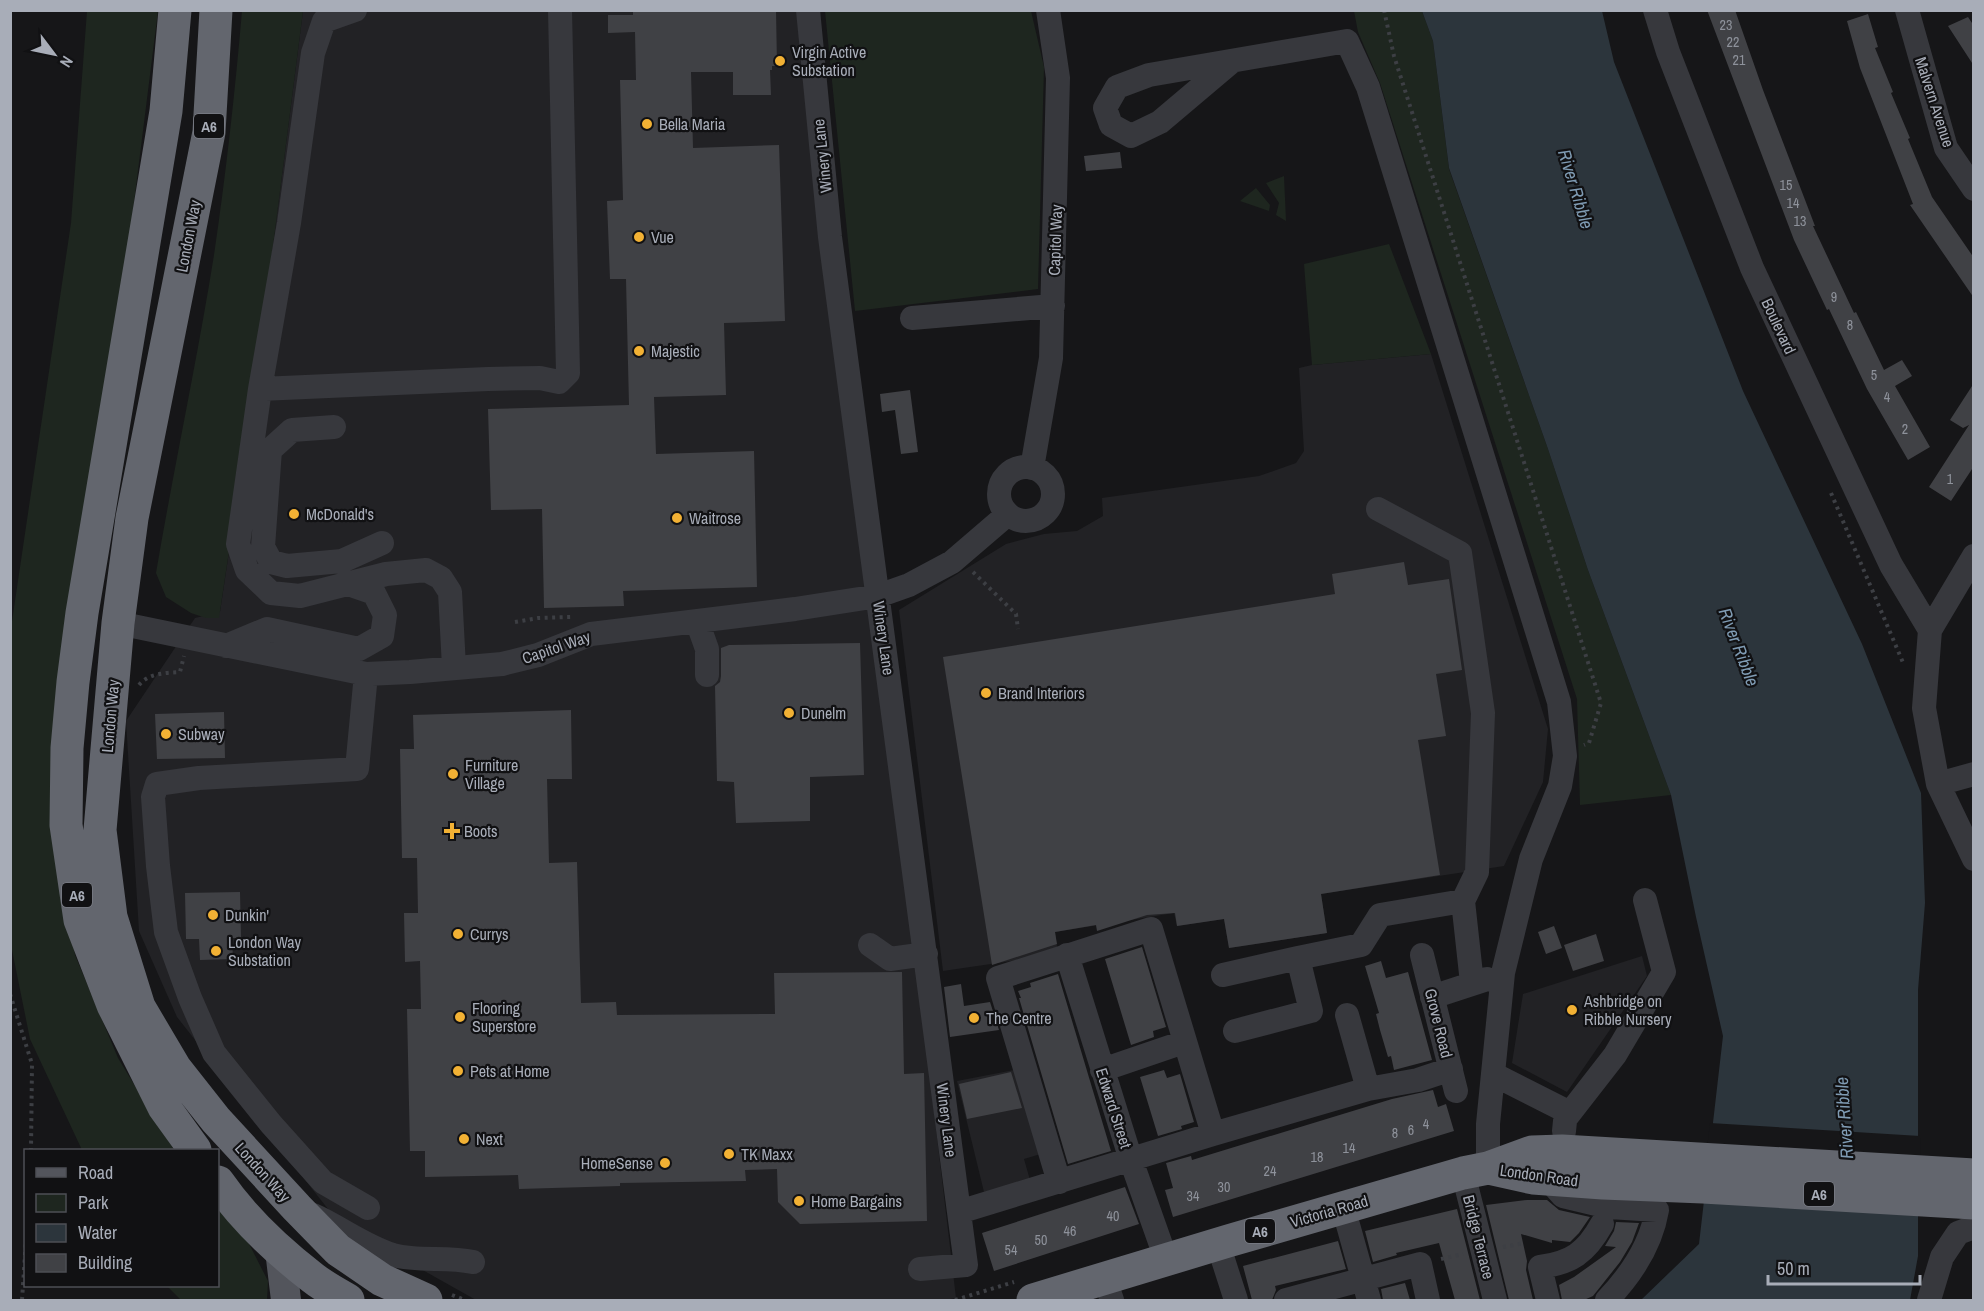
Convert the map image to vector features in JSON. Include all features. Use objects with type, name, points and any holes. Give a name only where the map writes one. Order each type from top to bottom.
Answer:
[{"type":"highway","name":"A6","points":[[175,10],[166,111],[82,613],[73,682],[68,748],[66,825],[80,920],[113,1005],[164,1107],[194,1149]]},
{"type":"highway","name":"London Way","points":[[216,10],[209,132],[132,518],[118,623],[100,830],[111,917],[139,1007],[175,1068],[216,1120],[338,1250],[382,1280],[426,1300]]},
{"type":"highway","points":[[82,613],[118,623]]},
{"type":"highway","name":"London Road","points":[[1476,1170],[1532,1152],[1555,1165],[1935,1187]]},
{"type":"highway","name":"Victoria Road","points":[[1034,1300],[1108,1290],[1166,1259],[1476,1170]]},
{"type":"highway","name":"A6","points":[[1935,1187],[1974,1175]]},
{"type":"highway","points":[[219,1183],[229,1198],[280,1250],[340,1299]]},
{"type":"highway","name":"A6","points":[[1935,1187],[1974,1203]]},
{"type":"main road","points":[[280,1250],[286,1300]]},
{"type":"main road","points":[[340,1299],[382,1280]]},
{"type":"street","points":[[355,10],[324,21],[313,53],[289,223],[260,389],[238,544],[247,570],[271,593],[300,596],[386,574],[426,570],[441,578],[450,592],[454,668]]},
{"type":"street","points":[[260,389],[540,378],[559,382],[568,373],[560,10]]},
{"type":"street","name":"Winery Lane","points":[[808,10],[830,237],[966,1265],[920,1269]]},
{"type":"street","name":"Capitol Way","points":[[1032,468],[1051,358],[1053,306],[1058,78],[1048,10]]},
{"type":"street","name":"Boulevard","points":[[1655,10],[1668,52],[1752,267],[1891,565],[1930,630]]},
{"type":"street","name":"Malvern Avenue","points":[[1906,10],[1946,147],[1974,189]]},
{"type":"street","name":"Bridge Terrace","points":[[1231,62],[1347,41],[1368,87],[1559,702],[1565,756],[1560,786],[1531,859],[1503,973],[1488,1124],[1476,1170],[1495,1300]]},
{"type":"street","points":[[1231,62],[1160,122],[1131,136],[1111,126],[1106,108],[1117,87],[1149,75],[1231,62]]},
{"type":"street","points":[[912,318],[1053,306]]},
{"type":"street","points":[[334,428],[292,430],[270,450],[263,547],[271,562],[287,566],[342,561],[382,543]]},
{"type":"street","points":[[1024,467],[1044,474],[1050,482],[1053,493],[1049,508],[1042,516],[1027,521],[1017,520],[1008,514],[1000,501],[999,490],[1002,480],[1014,470],[1024,467]]},
{"type":"street","points":[[1378,509],[1460,553],[1483,713],[1477,872],[1462,901],[1472,983]]},
{"type":"street","name":"Capitol Way","points":[[118,623],[366,674],[502,664],[538,655],[591,634],[795,609],[878,596],[909,585],[952,562],[1008,514]]},
{"type":"street","points":[[1974,556],[1930,630],[1924,708],[1938,783],[1974,859]]},
{"type":"street","points":[[226,646],[267,629],[359,649],[382,636],[385,615],[374,593],[348,584]]},
{"type":"street","points":[[698,621],[707,649],[707,675]]},
{"type":"street","points":[[366,674],[357,769],[199,778],[157,784],[153,797],[166,932],[190,998],[214,1053],[271,1124],[323,1182],[368,1208]]},
{"type":"street","points":[[1938,783],[1974,774]]},
{"type":"street","points":[[1566,1118],[1615,1054],[1664,972],[1645,900]]},
{"type":"street","points":[[1223,975],[1362,945],[1380,915],[1462,901]]},
{"type":"street","points":[[1059,1182],[998,978],[1066,955],[1151,929],[1213,1134]]},
{"type":"street","points":[[870,945],[891,959],[926,954]]},
{"type":"street","name":"Edward Street","points":[[1066,955],[1131,1160],[1166,1259]]},
{"type":"street","name":"Grove Road","points":[[1368,1089],[1418,1080],[1453,1080],[1422,955]]},
{"type":"street","points":[[1235,1031],[1311,1011],[1298,958]]},
{"type":"street","points":[[1432,996],[1503,973]]},
{"type":"street","points":[[959,1212],[1368,1089],[1347,1015]]},
{"type":"street","points":[[1102,1070],[1184,1042]]},
{"type":"street","points":[[1493,1074],[1566,1112],[1555,1165],[1563,1196],[1609,1207],[1657,1210],[1654,1225],[1641,1256],[1633,1270],[1607,1300]]},
{"type":"street","points":[[1343,1207],[1365,1290]]},
{"type":"street","points":[[297,1208],[330,1222],[353,1238],[394,1255],[473,1262]]},
{"type":"street","points":[[1548,1300],[1540,1268],[1559,1264],[1581,1254],[1602,1224]]},
{"type":"street","points":[[1929,1300],[1942,1257],[1958,1233],[1974,1227]]},
{"type":"street","points":[[1218,1244],[1236,1300]]},
{"type":"street","points":[[1286,1300],[1365,1290],[1420,1264],[1428,1300]]},
{"type":"path","points":[[1384,10],[1394,56],[1601,702],[1589,743]]},
{"type":"path","points":[[958,556],[1016,614],[1018,629]]},
{"type":"path","points":[[10,994],[32,1064],[31,1149]]},
{"type":"path","points":[[22,1300],[24,1270]]},
{"type":"path","points":[[955,1300],[972,1295]]},
{"type":"shaded area","points":[[303,11],[804,11],[956,1298],[944,1300],[476,1300],[339,1223],[177,1017],[139,931],[126,721],[195,618],[220,612],[263,324]]},
{"type":"shaded area","points":[[1431,354],[1548,729],[1543,782],[1504,866],[1321,894],[1327,933],[1229,948],[1224,919],[1177,926],[1174,913],[1055,932],[1058,954],[943,971],[899,610],[1006,544],[1044,534],[1077,531],[1103,516],[1102,498],[1259,476],[1296,463],[1304,451],[1299,368]]},
{"type":"shaded area","name":"Ashbridge on Ribble Nursery","points":[[1642,956],[1647,976],[1567,1092],[1512,1063],[1523,994]]},
{"type":"shaded area","points":[[1019,1069],[1044,1153],[1024,1159],[1030,1180],[984,1192],[957,1081]]},
{"type":"green space","points":[[87,11],[158,11],[121,306],[57,858],[75,955],[118,1058],[173,1149],[82,1149],[30,1039],[10,940],[11,628],[71,223]]},
{"type":"green space","points":[[242,11],[303,11],[263,324],[219,618],[206,618],[191,613],[166,597],[156,573],[214,255],[230,133]]},
{"type":"green space","points":[[825,11],[1031,11],[1044,67],[1038,289],[855,311]]},
{"type":"green space","points":[[1354,11],[1422,11],[1433,41],[1449,169],[1548,449],[1588,570],[1671,795],[1580,805],[1577,699],[1380,83],[1358,32]]},
{"type":"green space","points":[[1284,176],[1286,221],[1276,215],[1279,203],[1266,183]]},
{"type":"green space","points":[[1256,188],[1270,205],[1269,211],[1240,201]]},
{"type":"green space","points":[[1389,244],[1431,354],[1312,365],[1304,264]]},
{"type":"green space","points":[[219,1207],[243,1232],[268,1281],[267,1300],[181,1300],[168,1287],[219,1287]]},
{"type":"water","name":"River Ribble","points":[[1422,11],[1602,11],[1614,62],[1743,391],[1862,644],[1921,793],[1925,903],[1918,990],[1918,1256],[1910,1300],[1641,1300],[1699,1244],[1723,1036],[1671,795],[1588,570],[1449,168],[1433,41]]},
{"type":"pier","points":[[1710,1123],[1920,1136],[1921,1214],[1701,1200]]},
{"type":"building","points":[[633,10],[776,10],[777,66],[772,66],[770,70],[771,95],[733,95],[733,72],[691,72],[693,148],[779,145],[785,321],[724,323],[726,395],[654,397],[656,454],[754,451],[757,587],[623,591],[624,606],[544,608],[542,509],[491,510],[488,409],[629,405],[626,279],[610,279],[607,201],[623,200],[620,80],[636,80],[635,32],[608,33],[608,15],[633,15]]},
{"type":"building","points":[[1707,10],[1735,10],[1815,226],[1813,226],[1854,313],[1856,312],[1884,370],[1902,360],[1912,376],[1895,386],[1930,447],[1908,460],[1867,389],[1794,240]]},
{"type":"building","points":[[1868,14],[1878,47],[1875,48],[1932,197],[1974,258],[1974,298],[1910,205],[1913,204],[1860,68],[1847,21]]},
{"type":"building","points":[[1968,17],[1974,26],[1974,66],[1948,26]]},
{"type":"building","points":[[1120,152],[1122,168],[1086,171],[1084,156]]},
{"type":"building","points":[[1974,383],[1974,466],[1951,501],[1929,487],[1969,425],[1963,428],[1950,420]]},
{"type":"building","points":[[910,390],[918,452],[901,454],[895,410],[882,412],[880,394]]},
{"type":"building","points":[[1404,562],[1408,585],[1449,579],[1462,670],[1436,674],[1446,736],[1418,740],[1440,875],[1321,894],[1327,933],[1229,948],[1224,919],[1177,926],[1175,913],[1147,915],[1097,931],[1096,925],[1055,932],[1057,944],[992,965],[943,657],[1335,594],[1332,574]]},
{"type":"building","name":"Dunelm","points":[[860,643],[864,775],[810,777],[810,821],[736,823],[734,782],[717,781],[715,686],[720,682],[721,676],[721,648],[729,645]]},
{"type":"building","points":[[571,710],[572,779],[547,779],[549,863],[577,862],[581,1003],[616,1002],[617,1015],[775,1014],[774,973],[902,972],[904,1074],[924,1073],[927,1221],[800,1224],[778,1202],[777,1169],[745,1170],[746,1181],[620,1183],[620,1186],[519,1189],[518,1175],[425,1177],[425,1151],[410,1151],[407,1009],[421,1009],[420,961],[405,962],[404,913],[418,913],[417,858],[402,858],[400,749],[414,749],[413,715]]},
{"type":"building","points":[[224,712],[225,758],[157,759],[155,714]]},
{"type":"building","name":"Dunkin'","points":[[240,892],[241,938],[232,938],[233,959],[200,960],[199,939],[186,939],[185,893]]},
{"type":"building","points":[[1554,926],[1562,948],[1546,954],[1538,932]]},
{"type":"building","points":[[1596,934],[1604,961],[1573,971],[1564,945]]},
{"type":"building","points":[[1142,947],[1166,1027],[1153,1031],[1154,1037],[1131,1045],[1105,959]]},
{"type":"building","points":[[1381,961],[1386,978],[1408,972],[1432,1060],[1394,1070],[1380,1030],[1376,1014],[1379,1013],[1365,966]]},
{"type":"building","points":[[1058,974],[1111,1151],[1068,1164],[1018,991],[1031,987],[1030,983]]},
{"type":"building","name":"The Centre","points":[[961,984],[964,1006],[990,1002],[999,1030],[950,1037],[944,987]]},
{"type":"building","points":[[1164,1070],[1167,1078],[1180,1074],[1194,1122],[1181,1126],[1182,1129],[1158,1136],[1140,1077]]},
{"type":"building","points":[[1011,1072],[1022,1108],[967,1119],[959,1084]]},
{"type":"building","points":[[1433,1090],[1438,1107],[1446,1104],[1454,1131],[1173,1217],[1165,1190],[1173,1188],[1166,1163],[1191,1156],[1192,1160],[1392,1099]]},
{"type":"building","points":[[1125,1187],[1139,1224],[994,1271],[982,1233]]},
{"type":"building","points":[[1547,1200],[1559,1210],[1590,1217],[1570,1242],[1552,1240],[1552,1243],[1521,1234],[1533,1300],[1509,1300],[1486,1205]]},
{"type":"building","points":[[1457,1209],[1480,1300],[1455,1300],[1439,1243],[1396,1253],[1397,1255],[1373,1262],[1365,1231]]},
{"type":"building","points":[[1616,1222],[1639,1223],[1632,1242],[1620,1262],[1593,1296],[1584,1300],[1562,1300],[1559,1285],[1616,1247],[1605,1246],[1614,1231]]},
{"type":"building","points":[[1338,1241],[1346,1269],[1275,1286],[1276,1290],[1272,1300],[1252,1300],[1243,1266]]},
{"type":"building","points":[[1405,1283],[1410,1300],[1383,1300],[1381,1289]]},
{"type":"place","name":"Virgin Active Substation","points":[[780,61]]},
{"type":"place","name":"Bella Maria","points":[[647,124]]},
{"type":"place","name":"Vue","points":[[639,237]]},
{"type":"place","name":"Majestic","points":[[639,351]]},
{"type":"place","name":"McDonald's","points":[[294,514]]},
{"type":"place","name":"Waitrose","points":[[677,518]]},
{"type":"place","name":"Brand Interiors","points":[[986,693]]},
{"type":"place","name":"Dunelm","points":[[789,713]]},
{"type":"place","name":"Subway","points":[[166,734]]},
{"type":"place","name":"Furniture Village","points":[[453,774]]},
{"type":"place","name":"Boots","points":[[452,831]]},
{"type":"place","name":"Dunkin'","points":[[213,915]]},
{"type":"place","name":"Currys","points":[[458,934]]},
{"type":"place","name":"London Way Substation","points":[[216,951]]},
{"type":"place","name":"Ashbridge on Ribble Nursery","points":[[1572,1010]]},
{"type":"place","name":"Flooring Superstore","points":[[460,1017]]},
{"type":"place","name":"The Centre","points":[[974,1018]]},
{"type":"place","name":"Pets at Home","points":[[458,1071]]},
{"type":"place","name":"Next","points":[[464,1139]]},
{"type":"place","name":"TK Maxx","points":[[729,1154]]},
{"type":"place","name":"HomeSense","points":[[665,1163]]},
{"type":"place","name":"Home Bargains","points":[[799,1201]]}]
